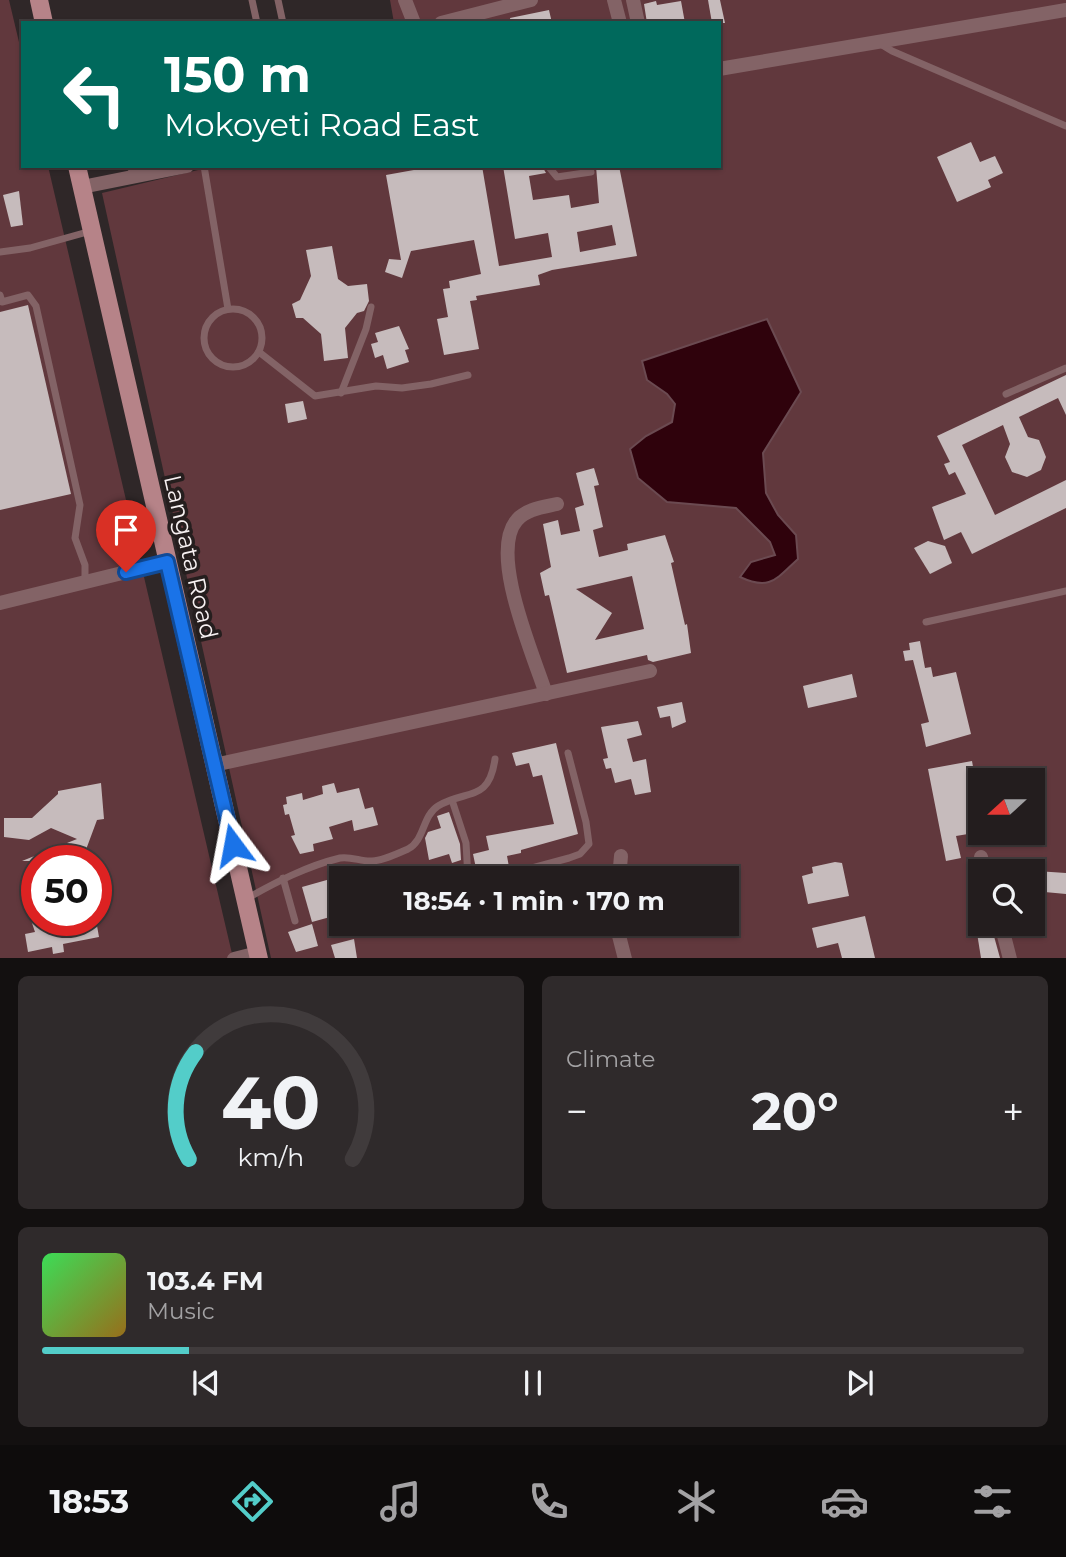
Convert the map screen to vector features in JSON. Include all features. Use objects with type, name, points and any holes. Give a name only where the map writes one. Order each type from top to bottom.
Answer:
[{"type":"main road","points":[[39,0],[44,21]]},
{"type":"main road","name":"Langata Road","points":[[77,168],[258,956]]},
{"type":"street","points":[[405,0],[413,21]]},
{"type":"street","points":[[449,21],[531,0]]},
{"type":"street","points":[[614,0],[619,21]]},
{"type":"street","points":[[633,0],[638,21]]},
{"type":"street","points":[[721,69],[1066,10]]},
{"type":"street","points":[[82,187],[132,171],[165,168]]},
{"type":"street","points":[[546,694],[508,574],[509,536],[517,519],[537,508],[557,504]]},
{"type":"street","points":[[0,603],[167,562]]},
{"type":"street","points":[[214,765],[650,671]]},
{"type":"street","points":[[620,866],[621,856]]},
{"type":"street","points":[[619,936],[625,958]]},
{"type":"street","points":[[1004,936],[1010,958]]},
{"type":"street","points":[[234,958],[258,956]]},
{"type":"lane","points":[[252,0],[257,21]]},
{"type":"lane","points":[[278,0],[283,21]]},
{"type":"lane","points":[[879,43],[892,51],[1066,125]]},
{"type":"lane","points":[[204,168],[228,309]]},
{"type":"lane","points":[[550,168],[557,177],[590,172]]},
{"type":"lane","points":[[0,252],[30,248],[93,230]]},
{"type":"lane","points":[[0,295],[2,302],[28,295],[36,306],[80,505],[75,538],[85,565],[85,583]]},
{"type":"lane","points":[[341,393],[366,329],[371,307]]},
{"type":"lane","points":[[228,309],[239,309],[257,321],[261,331],[259,352],[243,366],[232,368],[213,360],[204,340],[205,329],[210,320],[228,309]]},
{"type":"lane","points":[[259,352],[308,393],[329,396],[376,386],[402,388],[431,384],[468,375]]},
{"type":"lane","points":[[1006,394],[1066,368]]},
{"type":"lane","points":[[926,622],[1066,591]]},
{"type":"lane","points":[[539,866],[580,854],[589,844],[568,752]]},
{"type":"lane","points":[[245,899],[283,878],[343,857],[373,861],[410,848],[416,842],[430,811],[452,800],[461,799],[488,784],[495,759]]},
{"type":"lane","points":[[452,800],[466,843],[467,866]]},
{"type":"lane","points":[[283,878],[295,921]]},
{"type":"shaded area","points":[[0,0],[9,0],[21,51],[21,168],[48,168],[233,958],[0,958]]},
{"type":"shaded area","points":[[390,0],[1066,0],[1066,958],[271,958],[102,193],[207,168],[721,168],[721,21],[394,21]]},
{"type":"shaded area","points":[[767,319],[801,392],[763,453],[766,493],[778,515],[796,535],[798,559],[772,581],[759,583],[740,577],[751,562],[775,555],[770,542],[736,508],[667,502],[638,478],[630,449],[646,436],[672,422],[675,404],[667,394],[647,380],[642,361]]},
{"type":"building","points":[[708,0],[720,0],[725,23],[712,21]]},
{"type":"building","points":[[681,1],[685,21],[647,21],[644,4]]},
{"type":"building","points":[[549,10],[552,21],[511,21],[510,18]]},
{"type":"building","points":[[971,142],[980,162],[995,156],[1003,173],[988,180],[991,187],[957,202],[937,157]]},
{"type":"building","points":[[425,168],[482,168],[499,266],[552,257],[548,233],[515,239],[503,168],[543,168],[546,173],[529,176],[533,200],[569,195],[571,208],[599,203],[596,168],[619,168],[637,256],[552,270],[538,275],[540,285],[476,296],[477,300],[470,301],[479,349],[444,355],[437,319],[448,317],[443,289],[450,288],[449,281],[481,274],[474,240],[411,251],[402,278],[385,272],[389,259],[401,260],[386,175]],"holes":[[[612,225],[616,245],[580,252],[577,232]]]},
{"type":"building","points":[[19,191],[23,225],[11,227],[3,195]]},
{"type":"building","points":[[332,246],[338,279],[348,286],[367,284],[369,301],[364,311],[357,313],[345,328],[348,358],[324,361],[321,334],[303,318],[296,318],[292,304],[300,300],[311,276],[306,250]]},
{"type":"building","points":[[28,305],[71,494],[0,510],[0,312]]},
{"type":"building","points":[[399,326],[409,349],[405,350],[409,362],[387,369],[383,355],[375,358],[371,344],[378,342],[375,333]]},
{"type":"building","points":[[1066,375],[1066,415],[1058,398],[1019,417],[1028,437],[1039,440],[1046,457],[1041,470],[1027,477],[1012,472],[1005,457],[1010,444],[1003,425],[962,445],[995,515],[1066,480],[1066,508],[972,554],[961,532],[944,540],[932,507],[966,494],[955,472],[949,475],[944,464],[950,462],[937,436]]},
{"type":"building","points":[[303,401],[307,419],[288,423],[285,404]]},
{"type":"building","points":[[594,468],[599,485],[594,486],[603,527],[593,530],[599,557],[628,550],[627,544],[665,535],[674,562],[671,563],[685,625],[687,624],[691,653],[653,662],[648,660],[647,655],[567,673],[549,595],[545,596],[540,573],[551,567],[543,524],[558,520],[561,535],[580,531],[575,508],[584,505],[576,473]],"holes":[[[632,576],[644,629],[595,640],[612,613],[576,589]]]},
{"type":"building","points":[[928,541],[945,546],[952,563],[930,574],[914,548]]},
{"type":"building","points":[[920,641],[925,668],[931,667],[933,677],[956,672],[971,734],[926,747],[921,724],[929,722],[913,660],[905,661],[903,651],[910,650],[909,643]]},
{"type":"building","points":[[852,674],[857,697],[808,708],[803,686]]},
{"type":"building","points":[[682,702],[686,722],[672,728],[670,716],[660,718],[657,707]]},
{"type":"building","points":[[638,721],[642,735],[627,739],[633,762],[646,759],[651,792],[635,795],[631,779],[615,783],[611,768],[606,769],[603,759],[608,758],[601,727]]},
{"type":"building","points":[[556,743],[578,834],[507,856],[509,866],[476,866],[473,854],[489,850],[486,836],[554,824],[542,775],[533,777],[529,763],[516,766],[512,753]]},
{"type":"building","points":[[972,761],[973,768],[968,768],[968,834],[956,836],[961,858],[946,861],[928,769]]},
{"type":"building","points":[[101,783],[104,819],[97,820],[88,845],[62,845],[77,839],[51,828],[29,840],[4,837],[4,818],[32,818],[58,791]]},
{"type":"building","points":[[334,783],[337,793],[359,788],[365,809],[373,807],[378,825],[354,831],[352,820],[329,827],[333,839],[313,844],[314,851],[300,854],[291,836],[295,835],[289,814],[285,815],[283,805],[287,804],[286,797],[302,793],[303,800],[323,794],[322,786]]},
{"type":"building","points":[[449,812],[460,844],[461,860],[452,863],[449,854],[429,860],[425,838],[428,832],[441,828],[437,816]]},
{"type":"building","points":[[842,863],[849,896],[808,904],[802,876],[813,873],[812,867]]},
{"type":"building","points":[[1045,872],[1066,873],[1066,894],[1045,892]]},
{"type":"building","points":[[329,879],[329,917],[312,922],[302,887]]},
{"type":"building","points":[[865,916],[875,958],[842,958],[838,943],[817,948],[812,928]]},
{"type":"building","points":[[312,924],[318,946],[296,952],[288,932]]},
{"type":"building","points":[[25,936],[99,936],[63,944],[64,952],[53,954],[52,947],[28,952]]},
{"type":"building","points":[[977,936],[994,936],[1000,958],[981,958]]},
{"type":"building","points":[[354,939],[357,958],[335,958],[331,945]]},
{"type":"route","points":[[126,572],[167,562],[233,845]]}]
